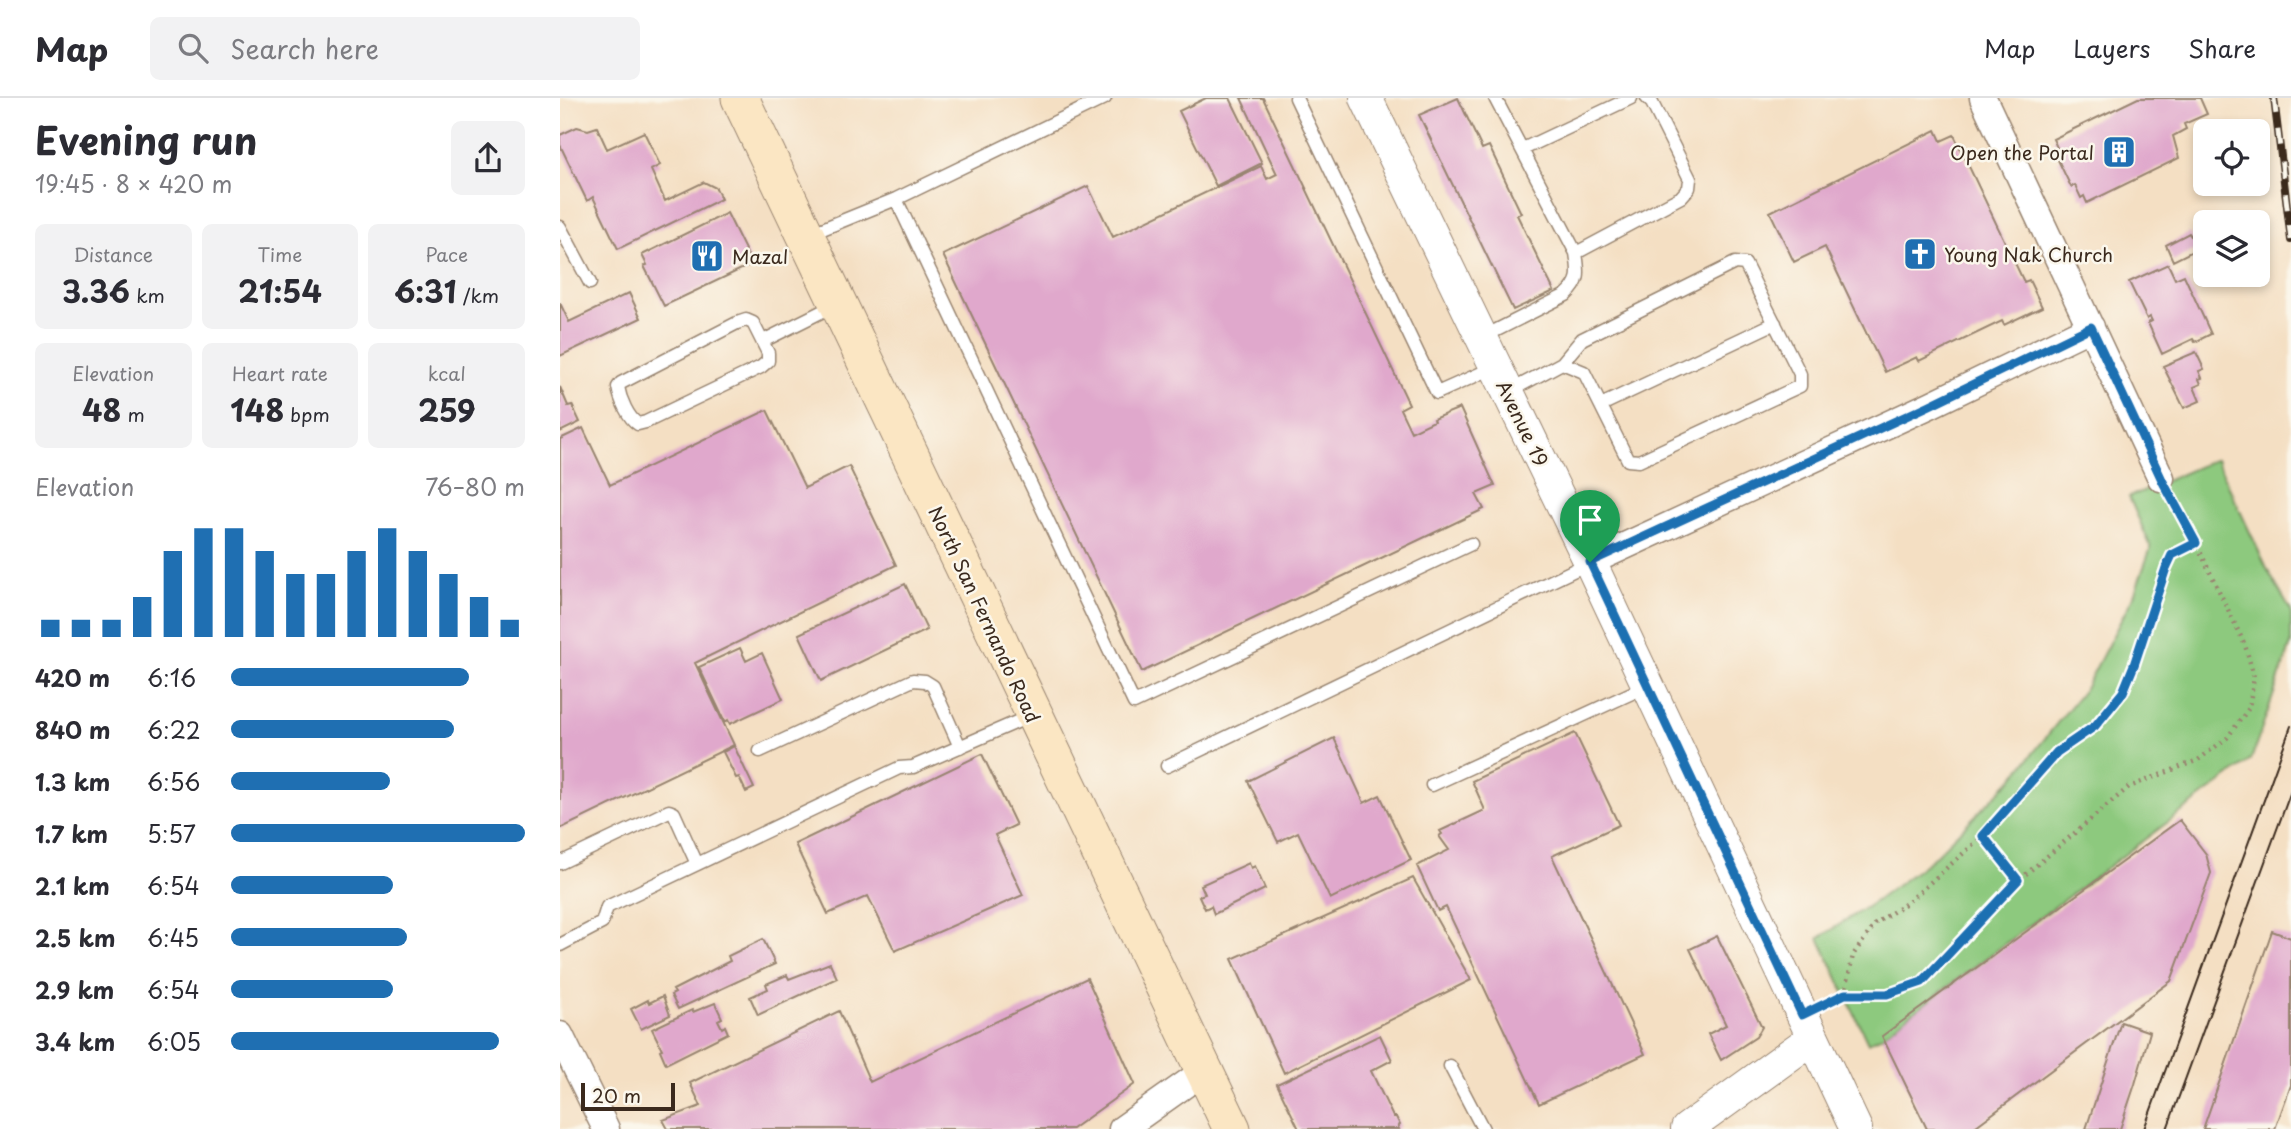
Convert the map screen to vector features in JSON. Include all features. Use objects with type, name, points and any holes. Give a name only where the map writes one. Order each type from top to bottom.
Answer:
[{"type":"main road","name":"North San Fernando Road","points":[[740,98],[1232,1129]]},
{"type":"street","name":"Avenue 19","points":[[1366,98],[1590,562],[1856,1129]]},
{"type":"street","points":[[1983,98],[2161,478]]},
{"type":"street","points":[[1590,562],[1903,418],[2091,327]]},
{"type":"street","points":[[1687,1129],[1807,1026]]},
{"type":"street","points":[[560,1035],[606,1129]]},
{"type":"street","points":[[1122,1129],[1204,1071]]},
{"type":"lane","points":[[807,236],[896,199],[1105,98]]},
{"type":"lane","points":[[1296,98],[1437,393],[1502,380],[1562,363],[1582,339],[1735,263],[1745,264],[1800,374],[1800,386],[1639,461],[1628,460],[1584,372],[1562,363]]},
{"type":"lane","points":[[1482,338],[1566,295],[1576,285],[1579,271],[1576,253],[1495,98]]},
{"type":"lane","points":[[1523,149],[1631,98]]},
{"type":"lane","points":[[1576,253],[1681,197],[1689,188],[1689,179],[1652,103],[1647,98]]},
{"type":"lane","points":[[896,199],[1134,703],[1471,544]]},
{"type":"lane","points":[[560,227],[590,283]]},
{"type":"lane","points":[[763,341],[839,304]]},
{"type":"lane","points":[[746,320],[753,323],[763,341],[768,361],[761,367],[646,422],[638,424],[632,421],[619,393],[618,387],[621,383],[746,320]]},
{"type":"lane","points":[[1601,405],[1775,323]]},
{"type":"lane","points":[[1167,766],[1590,562]]},
{"type":"lane","points":[[760,751],[913,680],[925,681],[933,686],[960,747]]},
{"type":"lane","points":[[1432,785],[1647,685]]},
{"type":"lane","points":[[560,945],[602,923],[607,907],[899,768],[913,767],[1033,715]]},
{"type":"lane","points":[[560,863],[668,811],[674,813],[697,864]]},
{"type":"lane","points":[[1450,1066],[1483,1129]]},
{"type":"path","points":[[1845,994],[1887,994],[1922,982],[2018,880],[2129,786],[2198,760],[2227,738],[2249,708],[2253,677],[2245,645],[2161,478]]},
{"type":"path","points":[[1807,1026],[1845,994],[1853,956],[1876,923],[1908,902],[1983,836],[2057,752],[2095,726],[2113,707],[2123,692],[2134,665],[2172,555],[2196,543]]},
{"type":"path","points":[[1983,836],[2018,880]]},
{"type":"green space","points":[[2216,459],[2268,571],[2291,611],[2291,644],[2251,760],[1882,1036],[1868,1043],[1819,938],[1932,859],[2014,777],[2086,687],[2134,595],[2151,547],[2129,497]]},
{"type":"building","points":[[1206,98],[1230,98],[1262,163],[1216,186],[1179,111]]},
{"type":"building","points":[[1241,98],[1263,98],[1409,404],[1400,409],[1411,432],[1460,408],[1495,486],[1476,494],[1484,509],[1142,672],[943,255],[1088,186],[1113,237],[1261,166],[1267,179],[1277,174]]},
{"type":"building","points":[[1458,98],[1482,149],[1489,146],[1521,213],[1517,215],[1554,291],[1513,310],[1419,115]]},
{"type":"building","name":"Open the Portal","points":[[2138,98],[2200,98],[2207,114],[2184,124],[2186,129],[2173,136],[2179,158],[2087,203],[2084,196],[2081,198],[2075,185],[2071,187],[2058,160],[2062,158],[2053,139]]},
{"type":"building","points":[[577,127],[588,130],[597,127],[607,149],[644,132],[660,165],[651,170],[665,201],[704,182],[716,188],[721,199],[618,249],[593,197],[587,201],[560,145],[560,135]]},
{"type":"building","name":"Young Nak Church","points":[[1936,130],[1941,141],[1954,135],[2024,282],[2029,280],[2042,307],[2004,325],[2002,321],[1919,361],[1917,357],[1885,372],[1825,247],[1794,262],[1770,212]]},
{"type":"building","points":[[727,213],[752,264],[664,306],[644,266],[647,265],[642,255]]},
{"type":"building","points":[[2189,233],[2193,240],[2193,251],[2173,261],[2166,245]]},
{"type":"building","points":[[2168,264],[2175,279],[2184,275],[2211,334],[2195,342],[2193,339],[2162,354],[2148,323],[2152,321],[2150,317],[2147,319],[2129,282]]},
{"type":"building","points":[[629,293],[641,318],[560,356],[560,303],[569,322]]},
{"type":"building","points":[[2196,352],[2204,369],[2199,371],[2201,384],[2194,387],[2200,401],[2184,408],[2163,366]]},
{"type":"building","points":[[560,387],[568,406],[572,405],[580,422],[560,432]]},
{"type":"building","points":[[767,410],[805,488],[849,466],[896,565],[695,663],[734,745],[560,829],[560,439],[583,428],[610,485]]},
{"type":"building","points":[[905,584],[927,630],[821,681],[799,634]]},
{"type":"building","points":[[740,648],[746,661],[762,653],[783,699],[730,724],[728,720],[725,722],[699,667]]},
{"type":"building","points":[[1575,733],[1619,825],[1552,856],[1645,1054],[1539,1104],[1446,907],[1438,911],[1417,866],[1449,850],[1439,836],[1442,834],[1440,831],[1485,810],[1472,781]]},
{"type":"building","points":[[1334,738],[1364,803],[1380,795],[1411,860],[1330,899],[1298,832],[1278,842],[1248,781]]},
{"type":"building","points":[[734,746],[754,788],[746,792],[723,752]]},
{"type":"building","points":[[982,754],[1016,825],[995,835],[1023,895],[895,951],[868,896],[828,914],[795,844]]},
{"type":"building","points":[[2180,820],[2206,854],[2211,873],[2171,981],[1972,1129],[1927,1129],[1882,1036]]},
{"type":"building","points":[[1249,863],[1251,868],[1255,866],[1265,889],[1214,914],[1211,906],[1205,909],[1199,896],[1205,894],[1201,885]]},
{"type":"building","points":[[1413,878],[1471,980],[1284,1073],[1232,959]]},
{"type":"building","points":[[2272,931],[2291,938],[2291,1085],[2275,1129],[2203,1129]]},
{"type":"building","points":[[1717,936],[1762,1027],[1756,1037],[1721,1060],[1708,1034],[1726,1025],[1690,949]]},
{"type":"building","points":[[763,939],[775,964],[678,1009],[671,995],[675,993],[673,990],[730,961],[728,956]]},
{"type":"building","points":[[830,963],[837,978],[758,1015],[750,997],[768,989],[766,984],[787,975],[789,979]]},
{"type":"building","points":[[1087,978],[1135,1084],[1072,1129],[668,1129],[663,1120],[701,1106],[690,1083],[839,1011],[870,1082]]},
{"type":"building","points":[[663,996],[670,1015],[641,1029],[631,1009]]},
{"type":"building","points":[[715,1003],[722,1018],[718,1020],[728,1033],[666,1064],[652,1029],[692,1010],[693,1012]]},
{"type":"building","points":[[2121,1022],[2150,1032],[2135,1084],[2120,1129],[2086,1129]]},
{"type":"building","points":[[1380,1035],[1392,1060],[1371,1071],[1393,1117],[1396,1117],[1400,1125],[1399,1129],[1299,1129],[1277,1084]]},
{"type":"tram line","points":[[2144,1129],[2291,726]]},
{"type":"tram line","points":[[2167,1129],[2291,791]]},
{"type":"railway","points":[[2274,98],[2291,240]]},
{"type":"place","name":"Open the Portal","points":[[2119,152]]},
{"type":"place","name":"Young Nak Church","points":[[1920,254]]},
{"type":"place","name":"Mazal","points":[[707,256]]},
{"type":"route","points":[[2091,327],[2163,482],[2196,543],[2172,555],[2134,665],[2123,692],[2113,707],[2095,726],[2057,752],[1983,836],[2018,880],[1922,982],[1887,994],[1845,994],[1802,1015],[1590,562],[1677,524],[2091,327]]}]
